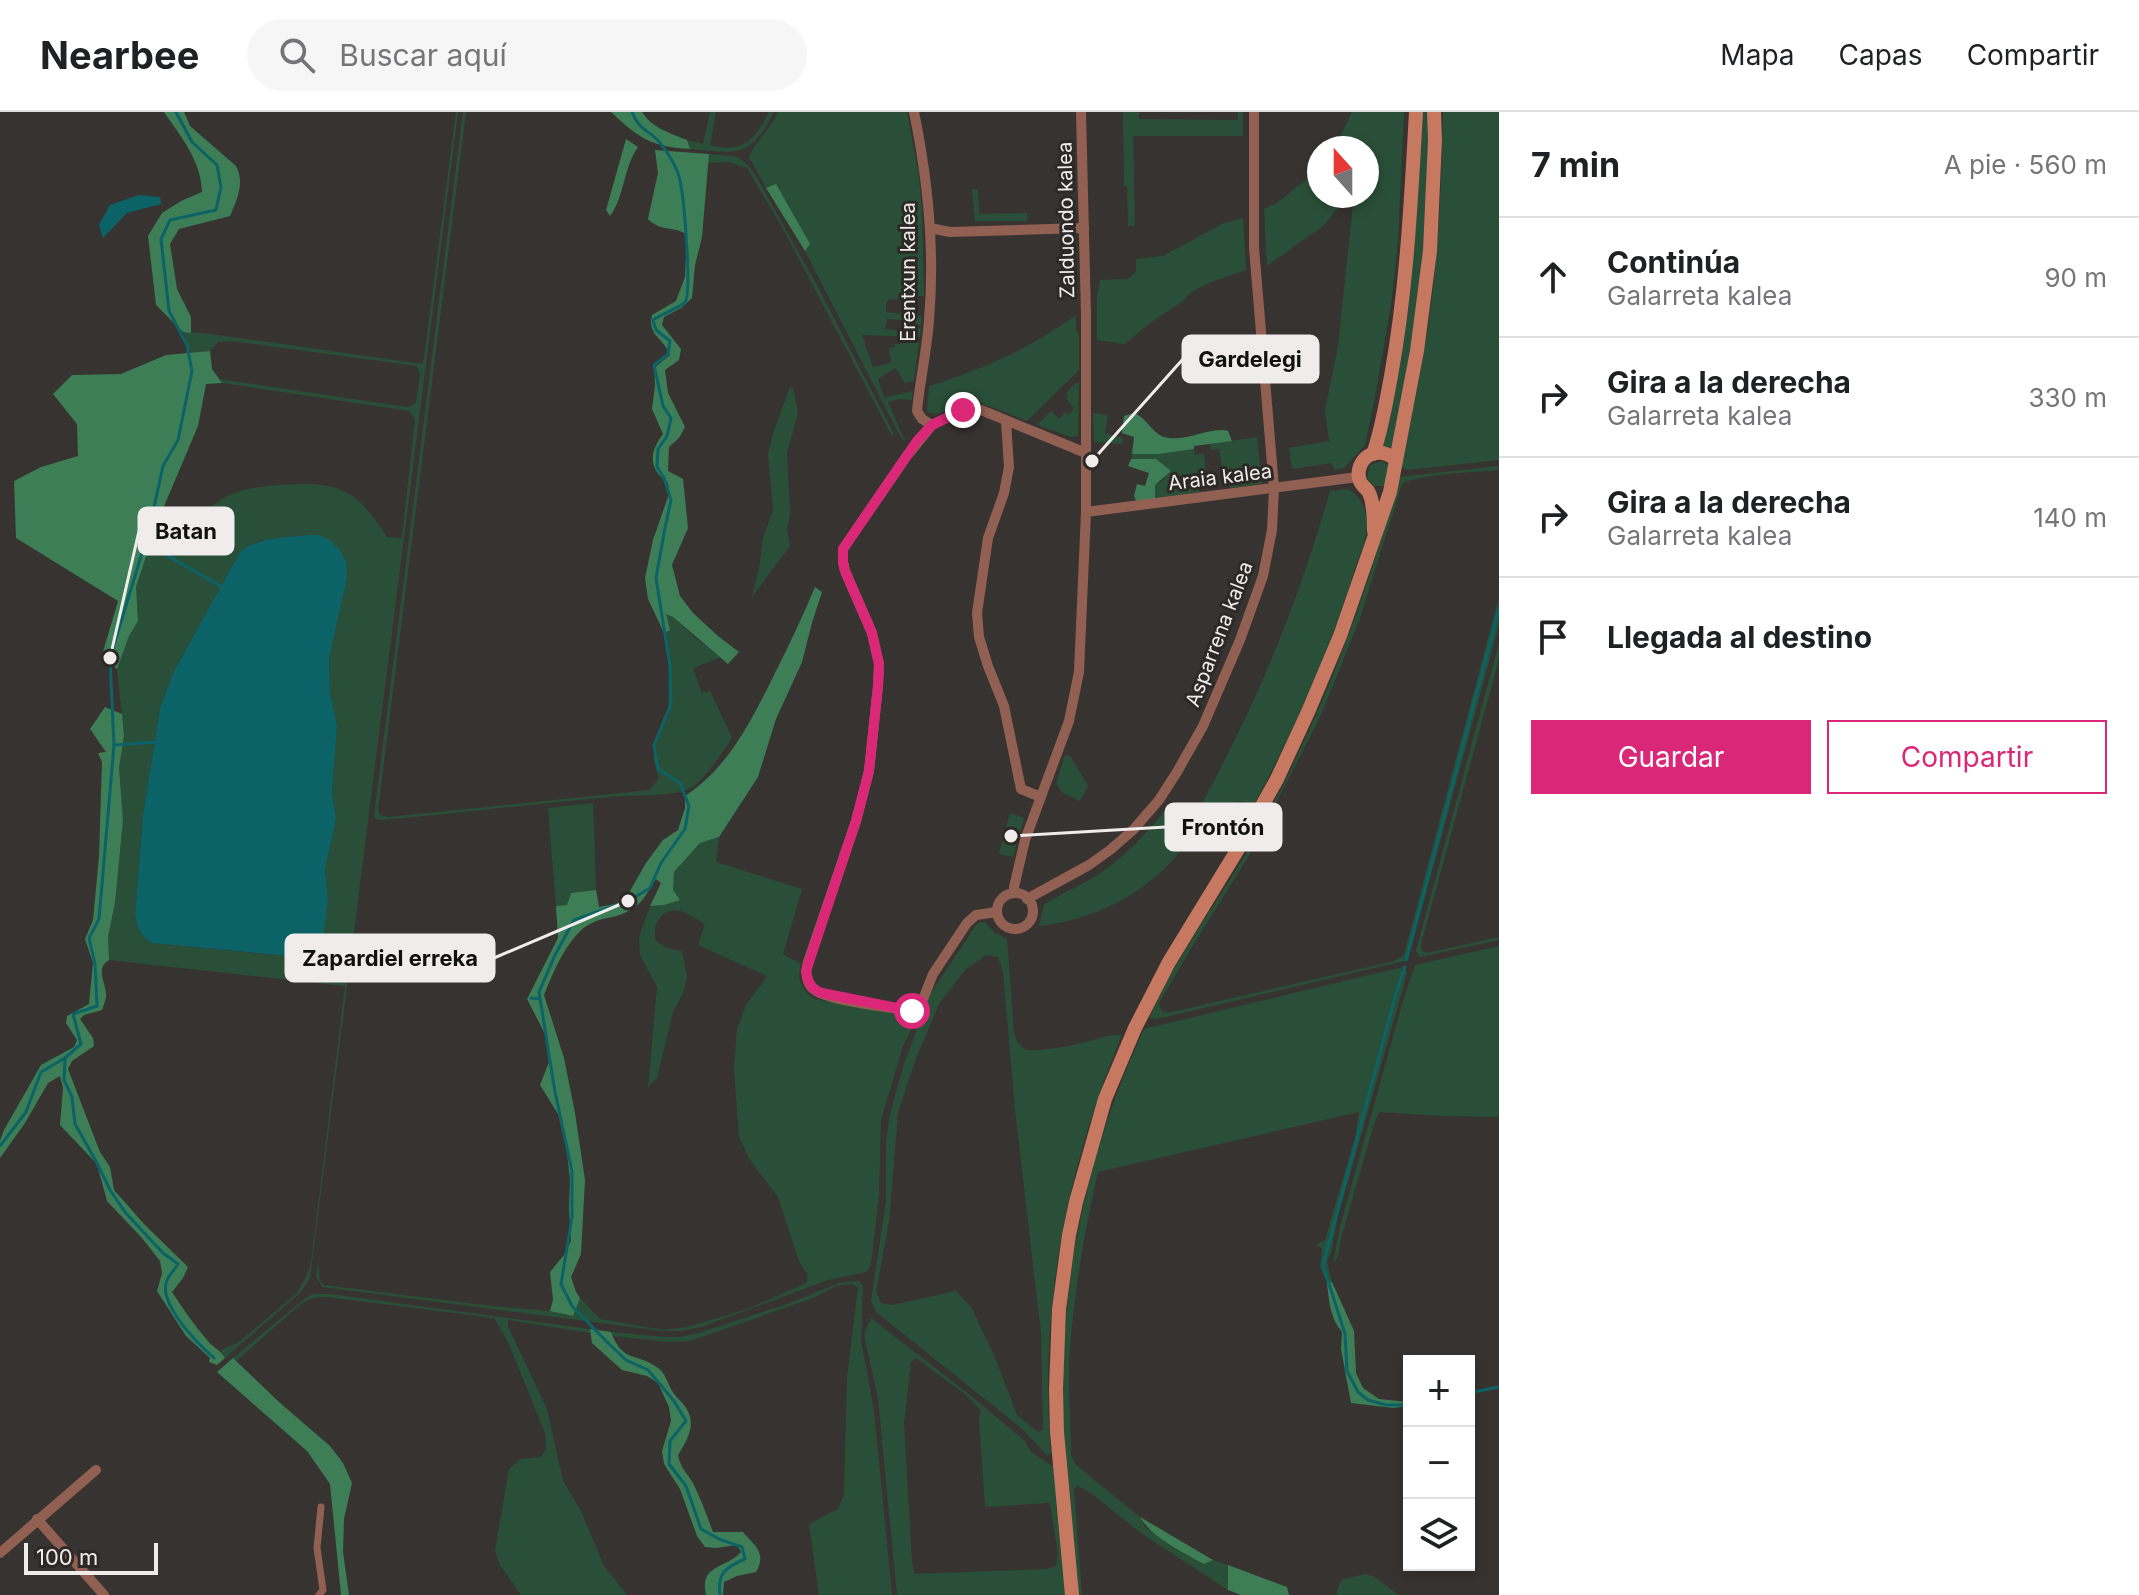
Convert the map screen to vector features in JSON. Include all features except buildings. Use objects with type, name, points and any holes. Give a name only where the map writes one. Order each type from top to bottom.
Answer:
[{"type":"main road","points":[[1373,454],[1388,393],[1401,309],[1411,212],[1416,112]]},
{"type":"main road","points":[[1072,1595],[1057,1432],[1056,1363],[1063,1276],[1084,1167],[1105,1099],[1147,1002],[1238,849],[1298,734],[1340,636],[1390,492],[1417,351],[1430,251],[1434,112]]},
{"type":"main road","points":[[1390,492],[1375,494],[1368,491],[1358,477],[1362,461],[1373,454],[1387,454],[1396,460]]},
{"type":"main road","points":[[1368,491],[1374,535]]},
{"type":"street","name":"Erentxun kalea","points":[[914,112],[924,161],[930,228],[930,317],[917,411],[922,419],[932,425]]},
{"type":"street","name":"Zalduondo kalea","points":[[1015,893],[1025,840],[1059,752],[1075,699],[1079,672],[1086,512],[1081,112]]},
{"type":"street","name":"Asparrena kalea","points":[[1027,899],[1078,872],[1110,850],[1146,816],[1177,772],[1203,726],[1256,598],[1269,551],[1274,488],[1254,248],[1254,112]]},
{"type":"street","points":[[930,228],[950,232],[1084,228]]},
{"type":"street","points":[[997,912],[976,915],[967,923],[933,974],[920,1007],[912,1011],[822,993],[810,985],[806,971],[856,821],[869,771],[878,686],[876,646],[845,571],[843,549],[906,457],[932,425],[954,413],[981,410],[1086,453]]},
{"type":"street","points":[[1006,421],[1009,467],[1004,493],[988,538],[977,613],[979,637],[1004,706],[1021,789],[1041,797]]},
{"type":"street","name":"Araia kalea","points":[[1086,512],[1358,477]]},
{"type":"street","points":[[1015,893],[1027,899],[1032,914],[1025,926],[1010,929],[1003,925],[997,912],[1002,899],[1015,893]]},
{"type":"street","points":[[0,1553],[96,1470]]},
{"type":"street","points":[[319,1595],[323,1590],[317,1548],[321,1507]]},
{"type":"street","points":[[37,1519],[104,1595]]},
{"type":"green space","points":[[164,112],[184,112],[190,126],[236,166],[240,179],[230,216],[179,229],[170,244],[177,289],[191,317],[191,333],[183,332],[156,305],[148,236],[162,213],[202,192],[194,159]]},
{"type":"green space","points":[[458,112],[310,1278],[301,1292],[225,1358],[221,1350],[239,1342],[297,1293],[311,1263],[345,986],[109,960],[108,937],[115,903],[123,820],[119,768],[124,736],[117,669],[138,621],[136,587],[157,523],[166,525],[179,518],[195,519],[215,503],[243,490],[316,484],[343,490],[365,507],[387,537],[402,538],[415,419],[409,411],[222,383],[219,379],[407,407],[416,403],[420,375],[417,366],[232,341],[218,342],[210,351],[191,353],[183,332],[422,364]],"holes":[[[308,535],[347,579],[329,658],[330,692],[337,726],[332,793],[336,819],[325,870],[328,900],[304,954],[289,956],[152,943],[140,931],[135,915],[143,815],[160,708],[174,671],[240,552],[258,541]]]},
{"type":"green space","points":[[463,112],[466,112],[378,810],[380,815],[388,817],[650,790],[659,778],[653,758],[658,736],[668,715],[669,659],[664,633],[670,629],[665,614],[673,617],[721,657],[693,668],[702,693],[710,691],[732,738],[706,774],[694,786],[680,792],[382,820],[374,815]]},
{"type":"green space","points":[[611,112],[642,112],[656,126],[687,140],[690,149],[646,140]]},
{"type":"green space","points":[[710,112],[716,112],[710,145],[731,148],[753,137],[769,112],[774,112],[757,138],[741,150],[720,152],[690,149],[687,140],[703,144]]},
{"type":"green space","points":[[778,112],[907,112],[922,208],[924,296],[917,296],[917,301],[889,299],[886,312],[922,316],[921,325],[915,325],[914,321],[887,319],[885,329],[904,331],[905,327],[921,328],[920,337],[862,335],[873,367],[891,363],[889,348],[895,347],[895,344],[919,342],[914,381],[905,383],[896,368],[878,379],[884,398],[913,391],[912,400],[888,402],[903,437],[906,437],[904,440],[805,251],[809,244],[776,185],[766,188],[749,157]]},
{"type":"green space","points":[[1123,112],[1139,112],[1139,119],[1238,120],[1238,112],[1243,112],[1243,136],[1133,136],[1135,226],[1128,226]]},
{"type":"green space","points":[[1352,112],[1404,112],[1398,240],[1391,305],[1365,445],[1344,468],[1334,470],[1332,463],[1292,469],[1289,448],[1329,441],[1325,410],[1338,346],[1353,208],[1379,208],[1379,136],[1341,136]]},
{"type":"green space","points":[[1419,112],[1431,112],[1425,238],[1414,333],[1392,448],[1381,445]]},
{"type":"green space","points":[[1443,112],[1499,112],[1499,460],[1407,470],[1401,467],[1424,350],[1434,279]]},
{"type":"green space","points":[[626,139],[638,147],[610,216],[606,210]]},
{"type":"green space","points":[[655,150],[709,154],[702,237],[692,298],[664,317],[662,325],[681,349],[679,360],[665,370],[668,393],[685,427],[669,447],[668,471],[683,479],[688,528],[672,565],[680,596],[693,613],[739,652],[728,664],[666,614],[670,630],[664,633],[648,599],[645,578],[653,540],[669,494],[668,483],[654,466],[653,454],[663,434],[652,409],[654,368],[670,355],[651,322],[652,315],[676,301],[685,277],[687,235],[658,226],[648,219],[658,173]]},
{"type":"green space","points":[[709,154],[737,157],[756,176],[819,289],[894,434],[892,436],[781,225],[747,168],[729,162],[707,163]]},
{"type":"green space","points":[[1307,179],[1307,208],[1338,208],[1324,225],[1267,266],[1264,209],[1277,203]]},
{"type":"green space","points":[[776,184],[810,244],[805,251],[766,188]]},
{"type":"green space","points":[[972,189],[978,189],[979,214],[1027,213],[1027,221],[975,221]]},
{"type":"green space","points":[[1243,218],[1246,270],[1190,293],[1125,344],[1097,340],[1100,280],[1128,279],[1136,272],[1136,259],[1163,256],[1224,223]]},
{"type":"green space","points":[[1076,315],[1079,370],[1027,421],[974,402],[962,403],[936,414],[927,411],[929,386],[1006,357]]},
{"type":"green space","points":[[210,351],[212,369],[222,383],[206,384],[198,426],[157,523],[136,587],[138,621],[117,669],[102,655],[118,601],[16,538],[14,481],[41,467],[78,456],[77,424],[53,394],[72,375],[121,374],[166,355]]},
{"type":"green space","points":[[1079,383],[1078,436],[1071,437],[1037,425],[1051,411],[1059,419],[1065,412],[1068,415],[1074,409],[1066,393]]},
{"type":"green space","points":[[790,387],[793,388],[798,413],[787,453],[790,514],[787,529],[790,546],[752,597],[763,538],[773,510],[768,454]]},
{"type":"green space","points":[[1093,413],[1108,415],[1105,433],[1123,438],[1122,444],[1094,442]]},
{"type":"green space","points":[[1134,413],[1164,437],[1181,438],[1222,430],[1228,431],[1232,441],[1159,454],[1132,454],[1134,437],[1122,433],[1124,416]]},
{"type":"green space","points":[[1257,437],[1262,484],[1230,488],[1227,467],[1222,467],[1219,449],[1211,450],[1210,444]]},
{"type":"green space","points":[[1194,449],[1195,455],[1204,454],[1207,478],[1198,480],[1199,492],[1155,499],[1155,485],[1165,479],[1156,459],[1131,459],[1132,454]]},
{"type":"green space","points":[[1131,459],[1156,459],[1171,471],[1155,485],[1155,499],[1136,501],[1137,484],[1145,486],[1149,473],[1128,466]]},
{"type":"green space","points":[[1382,461],[1390,466],[1385,486],[1374,486],[1367,478],[1370,465]]},
{"type":"green space","points":[[1499,466],[1499,470],[1434,476],[1402,484],[1359,621],[1321,715],[1251,852],[1159,1003],[1161,1010],[1168,1013],[1394,961],[1404,955],[1499,597],[1499,625],[1408,960],[1157,1019],[1149,1018],[1183,954],[1248,850],[1295,761],[1354,622],[1399,477]]},
{"type":"green space","points":[[1346,489],[1355,494],[1364,507],[1367,518],[1365,541],[1321,663],[1251,810],[1242,801],[1206,816],[1164,869],[1115,904],[1078,918],[1039,926],[1044,905],[1109,867],[1136,844],[1167,808],[1190,824],[1233,744],[1270,662],[1303,577],[1330,491]]},
{"type":"green space","points":[[815,587],[822,592],[802,662],[776,719],[758,777],[719,837],[700,843],[674,872],[673,890],[680,900],[650,906],[661,883],[656,879],[631,910],[584,928],[563,954],[544,995],[564,1058],[585,1180],[581,1254],[571,1277],[580,1298],[573,1316],[550,1311],[553,1300],[550,1272],[571,1241],[570,1179],[558,1114],[540,1085],[549,1062],[545,1034],[527,999],[558,938],[556,906],[567,905],[571,893],[596,890],[599,907],[626,898],[663,840],[678,830],[685,808],[685,796],[714,772],[747,727]]},
{"type":"green space","points":[[1499,643],[1499,659],[1421,950],[1427,953],[1499,937],[1499,940],[1420,957],[1416,951]]},
{"type":"green space","points":[[105,707],[122,714],[124,736],[119,768],[123,820],[115,903],[108,937],[109,960],[102,968],[106,997],[102,1010],[80,1019],[93,1038],[94,1046],[72,1061],[68,1069],[100,1152],[110,1167],[114,1190],[188,1267],[172,1292],[209,1343],[225,1358],[217,1365],[209,1362],[210,1358],[186,1336],[157,1291],[162,1273],[160,1261],[107,1201],[97,1164],[60,1125],[63,1088],[60,1076],[48,1083],[0,1158],[0,1141],[4,1130],[41,1065],[74,1047],[77,1040],[66,1023],[67,1016],[89,1004],[93,963],[85,939],[93,920],[99,856],[102,762],[98,753],[106,752],[90,729]]},
{"type":"green space","points":[[1065,755],[1071,757],[1088,786],[1080,801],[1063,793],[1056,783]]},
{"type":"green space","points":[[593,803],[596,890],[571,893],[567,905],[556,906],[548,808]]},
{"type":"green space","points":[[1010,813],[1024,818],[1013,857],[999,854]]},
{"type":"green space","points":[[719,837],[716,862],[802,889],[783,954],[801,964],[800,980],[810,996],[913,1017],[914,1025],[903,1046],[881,1120],[879,1195],[871,1264],[867,1272],[828,1280],[701,1327],[680,1331],[662,1331],[322,1287],[316,1276],[318,1264],[320,1281],[324,1285],[572,1316],[580,1298],[600,1319],[663,1330],[688,1327],[750,1308],[806,1283],[808,1275],[799,1261],[778,1197],[750,1160],[739,1137],[734,1068],[737,1029],[746,1005],[767,976],[698,945],[705,924],[674,910],[659,918],[655,929],[656,941],[667,948],[682,951],[687,978],[673,1012],[657,1078],[648,1088],[657,987],[640,955],[639,937],[650,906],[664,905],[673,890],[674,872],[700,843]]},
{"type":"green space","points":[[985,922],[994,932],[1007,939],[1014,1033],[1018,1043],[1026,1050],[1058,1048],[1122,1035],[1086,1137],[1061,1240],[1049,1345],[1051,1454],[1047,1455],[1021,1428],[877,1313],[871,1301],[886,1201],[886,1140],[904,1063],[931,993],[976,925]],"holes":[[[986,955],[998,957],[1003,971],[1015,1109],[1041,1333],[1043,1430],[1038,1432],[1017,1415],[971,1307],[956,1291],[892,1305],[881,1303],[876,1291],[889,1222],[898,1113],[915,1061],[940,1002],[966,969]]]},
{"type":"green space","points":[[1499,946],[1499,1117],[1379,1112],[1338,1256],[1333,1264],[1340,1227],[1415,965]]},
{"type":"green space","points":[[1403,967],[1407,972],[1404,985],[1327,1262],[1332,1282],[1327,1283],[1320,1267],[1322,1248],[1316,1245],[1325,1240],[1355,1138],[1359,1112],[1098,1172],[1080,1266],[1071,1338],[1071,1454],[1075,1464],[1140,1517],[1145,1527],[1203,1564],[1213,1560],[1228,1565],[1228,1590],[1141,1533],[1078,1486],[1074,1489],[1082,1595],[1078,1595],[1063,1394],[1069,1289],[1091,1175],[1114,1101],[1144,1029]]},
{"type":"green space","points":[[859,1281],[863,1286],[861,1340],[874,1411],[892,1595],[819,1595],[809,1524],[838,1509],[844,1494],[847,1378],[858,1287],[852,1284],[836,1286],[813,1298],[690,1341],[613,1336],[611,1332],[680,1337],[790,1303],[839,1283]]},
{"type":"green space","points":[[1332,1282],[1354,1331],[1356,1373],[1363,1388],[1379,1399],[1403,1401],[1403,1407],[1351,1403],[1341,1349],[1342,1332],[1329,1303],[1327,1283]]},
{"type":"green space","points":[[313,1294],[590,1329],[590,1333],[508,1320],[508,1326],[547,1409],[563,1481],[580,1509],[604,1566],[627,1595],[521,1595],[500,1565],[495,1551],[509,1469],[520,1459],[541,1457],[546,1449],[545,1433],[508,1342],[494,1318],[327,1297],[313,1298],[302,1303],[236,1361],[233,1358]]},
{"type":"green space","points":[[871,1318],[1025,1441],[1031,1452],[1054,1467],[1066,1595],[897,1595],[878,1399],[864,1334]],"holes":[[[916,1358],[981,1410],[985,1507],[1050,1503],[1058,1554],[1056,1566],[1047,1569],[915,1574],[904,1423],[911,1362]]]},
{"type":"green space","points":[[590,1329],[611,1332],[620,1349],[662,1372],[691,1420],[690,1432],[678,1455],[713,1532],[743,1532],[758,1550],[760,1560],[756,1572],[724,1582],[723,1595],[706,1595],[706,1578],[715,1568],[741,1552],[737,1545],[705,1547],[697,1536],[680,1489],[664,1464],[662,1451],[671,1421],[669,1407],[658,1383],[647,1376],[622,1370],[592,1343]]},
{"type":"green space","points":[[233,1358],[330,1446],[343,1463],[352,1483],[344,1519],[343,1552],[349,1595],[341,1595],[330,1484],[307,1451],[217,1372]]},
{"type":"green space","points":[[1140,1517],[1213,1560],[1204,1564],[1178,1550],[1160,1538]]},
{"type":"green space","points":[[1228,1565],[1287,1587],[1289,1595],[1241,1595],[1228,1590]]},
{"type":"green space","points":[[1365,1574],[1373,1576],[1399,1595],[1336,1595],[1341,1580]]},
{"type":"water","points":[[139,195],[160,197],[161,204],[127,213],[103,238],[99,225],[110,205]]},
{"type":"water","points":[[319,535],[330,540],[340,550],[346,562],[347,579],[329,658],[330,692],[337,726],[332,793],[336,819],[325,870],[328,900],[323,938],[316,949],[289,956],[152,943],[140,931],[135,915],[143,815],[160,708],[174,671],[240,552],[263,541]]},
{"type":"waterway","points":[[0,1146],[26,1112],[41,1072],[81,1044],[73,1014],[97,1006],[95,964],[89,938],[99,919],[114,745],[110,658],[149,530],[163,466],[178,440],[192,371],[187,345],[169,311],[161,239],[170,220],[216,210],[221,187],[217,165],[192,142],[176,112]]},
{"type":"waterway","points":[[632,112],[641,127],[663,147],[675,166],[682,190],[685,224],[688,282],[685,302],[653,320],[656,330],[670,341],[668,354],[654,365],[663,406],[671,418],[667,436],[658,449],[657,467],[671,500],[656,578],[670,666],[671,704],[654,745],[658,769],[680,783],[689,806],[685,829],[661,863],[650,888],[628,901],[574,920],[539,992],[572,1171],[572,1217],[561,1284],[572,1306],[626,1360],[648,1370],[686,1421],[670,1441],[669,1464],[686,1486],[701,1529],[742,1547],[745,1559],[724,1572],[720,1595]]},
{"type":"waterway","points":[[149,534],[155,546],[165,554],[222,587]]},
{"type":"waterway","points":[[1406,960],[1499,609]]},
{"type":"waterway","points":[[114,745],[158,742]]},
{"type":"waterway","points":[[1403,1405],[1386,1405],[1368,1400],[1358,1392],[1347,1371],[1345,1334],[1323,1265],[1405,967]]},
{"type":"waterway","points":[[531,998],[540,999]]},
{"type":"waterway","points":[[65,1058],[64,1080],[72,1097],[75,1124],[125,1212],[163,1253],[178,1264],[167,1280],[165,1289],[168,1300],[181,1322],[214,1358]]},
{"type":"waterway","points":[[1475,1392],[1499,1387]]},
{"type":"place","name":"Gardelegi","points":[[1092,461]]},
{"type":"place","name":"Batan","points":[[110,658]]},
{"type":"place","name":"Frontón","points":[[1011,836]]},
{"type":"place","name":"Zapardiel erreka","points":[[628,901]]},
{"type":"route","points":[[912,1011],[836,998],[815,991],[806,971],[856,821],[869,771],[878,686],[876,646],[845,571],[843,549],[917,441],[932,425],[963,410]]}]
